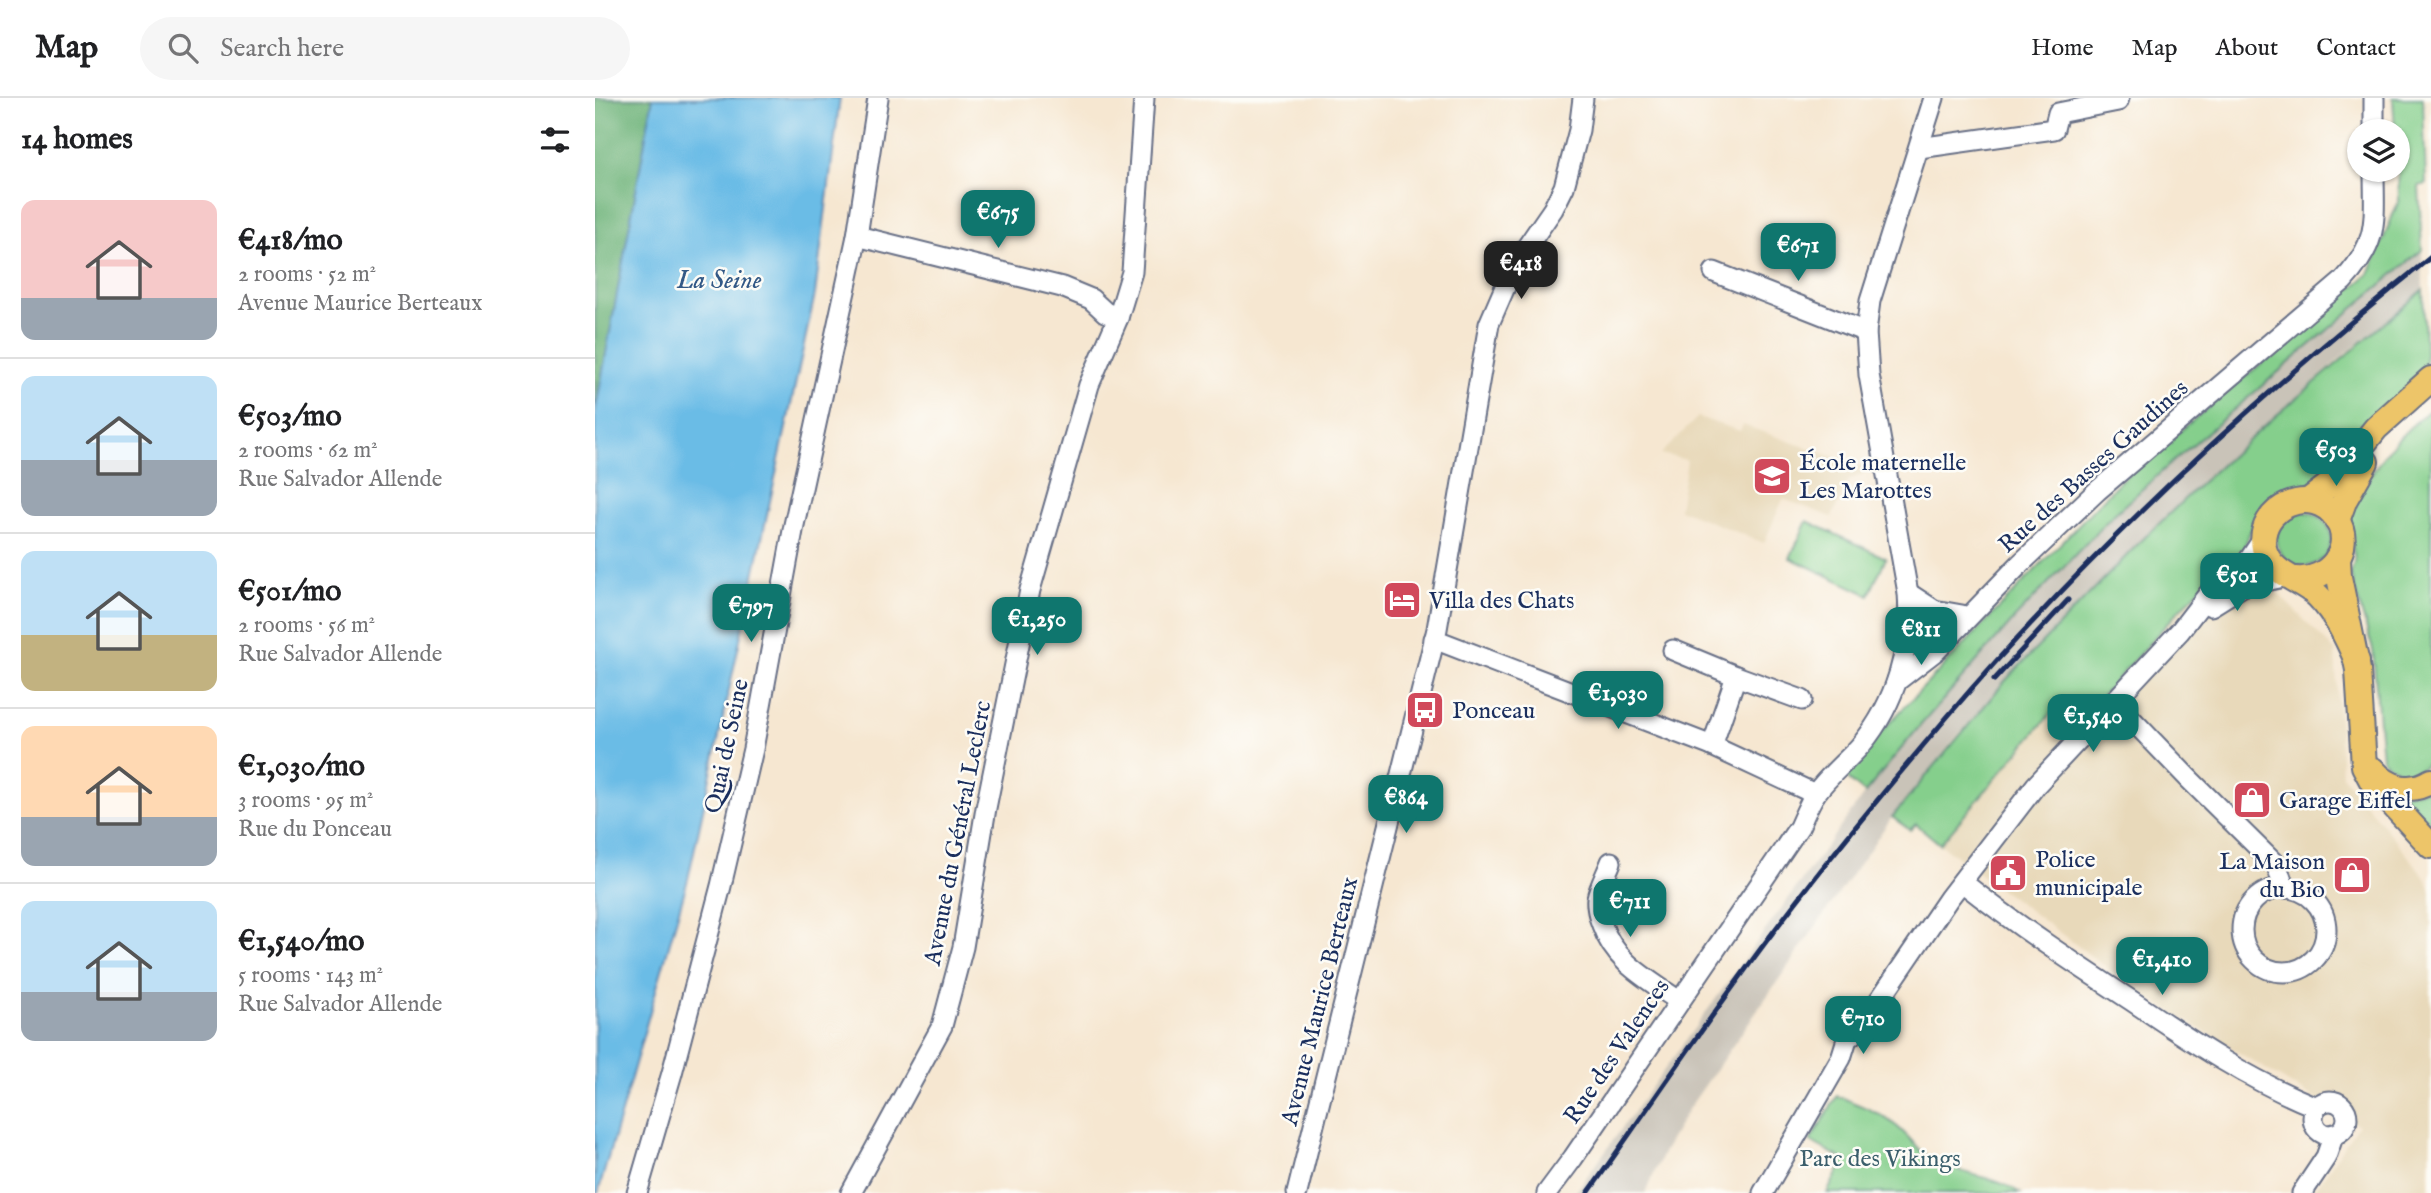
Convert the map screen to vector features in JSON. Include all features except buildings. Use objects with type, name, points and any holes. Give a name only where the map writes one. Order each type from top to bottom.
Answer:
[{"type":"main road","points":[[2308,501],[2333,482],[2376,428],[2431,379]]},
{"type":"main road","points":[[2337,521],[2349,491],[2372,453],[2400,420],[2431,393]]},
{"type":"main road","points":[[2357,661],[2329,608],[2311,590],[2277,570],[2265,552],[2263,539],[2266,526],[2276,511],[2292,502],[2308,501],[2325,508],[2337,521],[2342,538],[2338,557],[2339,577],[2357,661],[2364,766],[2373,783],[2431,846]]},
{"type":"main road","points":[[2292,578],[2307,579],[2323,574],[2338,557]]},
{"type":"main road","points":[[2363,750],[2368,764],[2378,776],[2389,783],[2406,789],[2417,788],[2431,781]]},
{"type":"street","name":"Quai de Seine","points":[[637,1193],[721,886],[753,750],[794,525],[857,236],[878,98]]},
{"type":"street","name":"Avenue du Général Leclerc","points":[[851,1193],[941,1026],[963,947],[986,808],[1030,590],[1089,385],[1118,318],[1132,272],[1144,98]]},
{"type":"street","name":"Avenue Maurice Berteaux","points":[[1297,1193],[1434,639],[1489,324],[1515,264],[1553,209],[1564,187],[1579,131],[1583,98]]},
{"type":"street","points":[[1897,681],[1908,636],[1908,593],[1869,375],[1866,332],[1870,301],[1934,98]]},
{"type":"street","points":[[1919,148],[2054,129],[2058,113],[2118,101],[2119,98]]},
{"type":"street","points":[[2374,98],[2374,119]]},
{"type":"street","name":"Rue des Basses Gaudines","points":[[1815,794],[1861,744],[1888,704],[1897,681],[1937,650],[1969,611],[2089,499],[2343,281],[2357,266],[2371,239],[2373,182]]},
{"type":"street","points":[[857,236],[1062,287],[1091,299],[1105,313],[1118,318]]},
{"type":"street","points":[[1714,272],[1866,332]]},
{"type":"street","points":[[1763,1193],[1842,1058],[1847,1039],[1861,1027],[1962,882],[2036,785],[2180,631],[2210,592],[2246,564],[2263,539]]},
{"type":"street","points":[[2180,631],[2214,603],[2243,586],[2292,578]]},
{"type":"street","points":[[1908,593],[1934,610],[1969,611]]},
{"type":"street","points":[[1908,636],[1940,630],[1969,611]]},
{"type":"street","points":[[1908,636],[1937,650]]},
{"type":"street","points":[[1434,639],[1712,746],[1815,794]]},
{"type":"street","points":[[1673,650],[1802,700]]},
{"type":"street","points":[[1712,746],[1735,676]]},
{"type":"street","points":[[2114,701],[2277,866],[2284,887]]},
{"type":"street","name":"Rue des Valences","points":[[1547,1193],[1799,827],[1815,794]]},
{"type":"street","points":[[1611,862],[1597,899],[1599,918],[1606,936],[1614,951],[1630,967],[1679,1001]]},
{"type":"street","points":[[1962,882],[2058,953],[2180,1033],[2275,1091],[2316,1107],[2313,1117],[2316,1127],[2323,1133],[2333,1134],[2326,1157],[2302,1193]]},
{"type":"street","points":[[2284,887],[2308,894],[2324,914],[2326,926],[2325,940],[2312,962],[2301,969],[2288,972],[2265,968],[2256,961],[2248,952],[2242,925],[2245,913],[2261,894],[2284,887]]},
{"type":"shaded area","points":[[2422,250],[2423,290],[2337,361],[2200,484],[2006,680],[1957,736],[1892,817],[1687,1111],[1664,1151],[1645,1193],[1575,1193],[1865,793],[2015,618],[2112,516]]},
{"type":"shaded area","name":"École maternelle Les Marottes","points":[[1698,417],[1740,431],[1743,425],[1871,470],[1848,481],[1832,517],[1783,499],[1764,543],[1679,509],[1687,460],[1661,454]]},
{"type":"shaded area","points":[[2241,556],[2335,651],[2342,775],[2426,878],[2431,892],[2431,1126],[2428,1193],[2313,1193],[2358,1125],[2141,993],[1940,844],[2053,711],[2073,728],[2182,607],[2207,582]]},
{"type":"green space","points":[[595,98],[653,98],[595,414]]},
{"type":"green space","points":[[2393,98],[2423,98],[2426,184],[2419,186],[2422,250],[2112,516],[2015,618],[1865,793],[1849,780],[1845,773],[1859,755],[2120,481],[2369,274],[2399,200],[2398,182],[2410,182],[2410,119],[2394,119]]},
{"type":"green space","points":[[2423,290],[2426,373],[2317,479],[2308,485],[2279,494],[2262,507],[2241,556],[2207,582],[2182,607],[2073,728],[2053,711],[1940,844],[1916,824],[1910,830],[1892,817],[2006,680],[2136,546],[2271,420]]},
{"type":"green space","points":[[2431,409],[2431,757],[2420,769],[2408,772],[2394,768],[2382,759],[2373,650],[2350,573],[2355,561],[2349,523],[2365,485],[2381,460],[2399,438]]},
{"type":"green space","points":[[2304,512],[2323,520],[2331,539],[2323,558],[2304,566],[2285,558],[2277,539],[2285,520]]},
{"type":"green space","points":[[1807,521],[1886,558],[1869,595],[1790,558]]},
{"type":"green space","points":[[2431,789],[2431,836],[2399,795]]},
{"type":"green space","name":"Parc des Vikings","points":[[1837,1096],[1888,1120],[1935,1161],[2000,1183],[2020,1193],[1827,1193],[1844,1160],[1810,1141]]},
{"type":"water","name":"La Seine","points":[[653,98],[840,98],[815,294],[688,879],[598,1193],[595,1193],[595,414]]},
{"type":"railway","points":[[1588,1193],[1800,897],[1905,767],[2003,653],[2179,475],[2303,364],[2431,257]]},
{"type":"railway","points":[[1994,680],[2068,600]]},
{"type":"place","name":"École maternelle Les Marottes","points":[[1772,476]]},
{"type":"place","name":"Villa des Chats","points":[[1402,600]]},
{"type":"place","name":"Ponceau","points":[[1425,710]]},
{"type":"place","name":"Garage Eiffel","points":[[2252,800]]},
{"type":"place","name":"Police municipale","points":[[2008,873]]},
{"type":"place","name":"La Maison du Bio","points":[[2352,875]]}]
